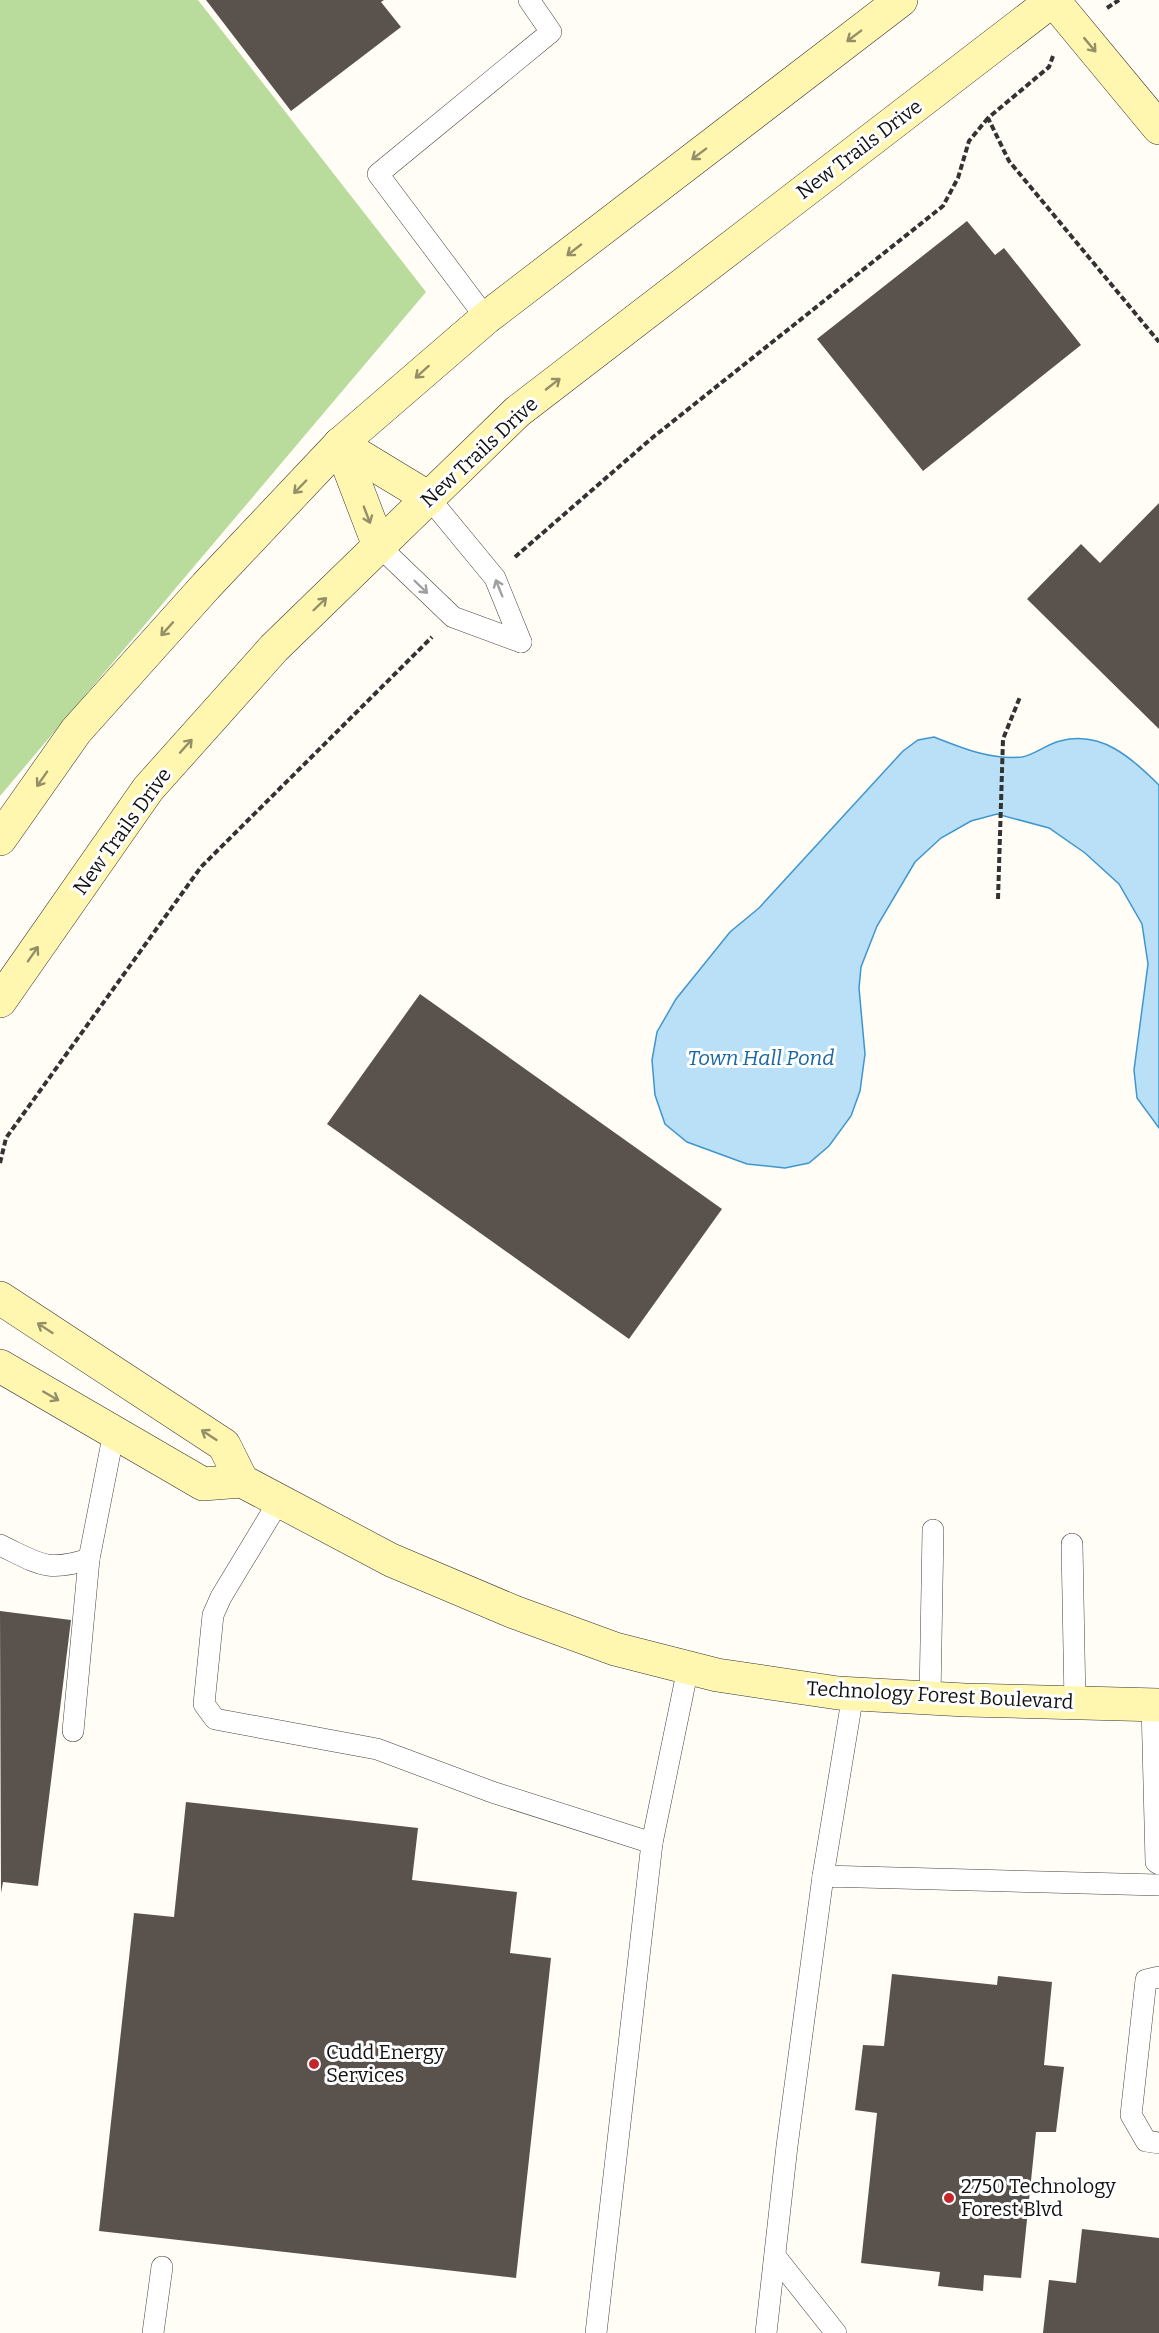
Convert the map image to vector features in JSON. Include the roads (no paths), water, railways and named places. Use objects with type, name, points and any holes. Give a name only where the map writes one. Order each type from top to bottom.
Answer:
[{"type":"street","points":[[0,839],[76,731],[206,586],[340,444],[486,318],[901,0]]},
{"type":"street","points":[[1053,0],[1159,128]]},
{"type":"street","name":"New Trails Drive","points":[[0,1002],[148,789],[274,648],[517,412],[1053,0]]},
{"type":"street","points":[[340,444],[429,498]]},
{"type":"street","points":[[340,444],[379,546]]},
{"type":"street","points":[[0,1298],[224,1445],[242,1481],[203,1484],[0,1366]]},
{"type":"street","name":"Technology Forest Boulevard","points":[[242,1481],[391,1560],[514,1612],[615,1648],[688,1668],[717,1675],[853,1694],[1155,1705]]},
{"type":"lane","points":[[486,318],[378,174],[552,32],[529,0]]},
{"type":"lane","points":[[379,546],[453,617],[521,642],[495,578],[429,498]]},
{"type":"lane","points":[[73,1731],[89,1560],[114,1432]]},
{"type":"lane","points":[[279,1501],[221,1597],[213,1615],[204,1704],[214,1719],[377,1749],[492,1792],[652,1843]]},
{"type":"lane","points":[[930,1698],[933,1530]]},
{"type":"lane","points":[[1072,1544],[1075,1703]]},
{"type":"lane","points":[[0,1545],[45,1567],[64,1567],[89,1560]]},
{"type":"lane","points":[[596,2333],[652,1843],[688,1668]]},
{"type":"lane","points":[[766,2333],[823,1876],[853,1694]]},
{"type":"lane","points":[[1155,1705],[1156,1862],[1159,1864]]},
{"type":"lane","points":[[823,1876],[1159,1885]]},
{"type":"lane","points":[[1159,1977],[1146,1980],[1131,2115],[1146,2141],[1159,2143]]},
{"type":"lane","points":[[775,2256],[836,2333]]},
{"type":"lane","points":[[153,2333],[162,2267]]},
{"type":"water","name":"Town Hall Pond","points":[[934,737],[999,757],[1027,756],[1060,741],[1089,739],[1126,756],[1159,785],[1159,1128],[1137,1098],[1134,1070],[1148,964],[1142,924],[1119,884],[1085,853],[1049,828],[997,814],[971,821],[941,838],[915,862],[877,926],[861,967],[859,988],[865,1054],[860,1091],[851,1116],[829,1146],[809,1163],[785,1168],[747,1164],[687,1142],[665,1124],[655,1095],[652,1060],[657,1032],[676,999],[730,932],[759,908],[903,751],[918,740]]},
{"type":"place","name":"Cudd Energy Services","points":[[314,2064]]},
{"type":"place","name":"2750 Technology Forest Blvd","points":[[949,2198]]}]
